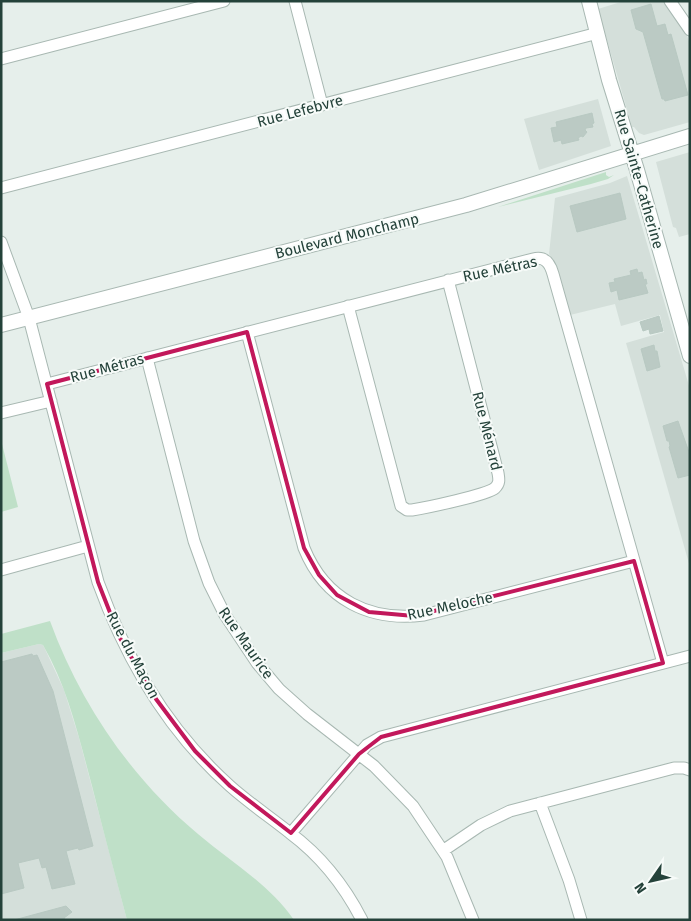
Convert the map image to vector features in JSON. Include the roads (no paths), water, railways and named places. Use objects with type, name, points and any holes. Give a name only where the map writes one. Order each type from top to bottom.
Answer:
[{"type":"street","points":[[1,59],[224,1]]},
{"type":"street","points":[[295,1],[322,105]]},
{"type":"street","name":"Rue Sainte-Catherine","points":[[589,1],[690,356]]},
{"type":"street","points":[[670,1],[689,26]]},
{"type":"street","name":"Rue Lefebvre","points":[[1,188],[598,33]]},
{"type":"street","name":"Boulevard Monchamp","points":[[1,325],[458,208],[690,136]]},
{"type":"street","name":"Rue du Maçon","points":[[1,242],[29,318],[98,582],[120,638],[146,685],[195,751],[224,781],[251,804],[291,833],[330,870],[345,890],[362,920]]},
{"type":"street","name":"Rue Métras","points":[[47,384],[533,258],[540,258],[548,263],[664,663]]},
{"type":"street","name":"Rue Ménard","points":[[348,306],[401,506],[407,510],[416,510],[484,493],[497,486],[499,482],[498,473],[448,280]]},
{"type":"street","name":"Rue Meloche","points":[[247,332],[304,548],[319,575],[338,595],[348,602],[379,614],[401,617],[424,615],[634,561]]},
{"type":"street","name":"Rue Maurice","points":[[147,358],[194,541],[209,584],[224,614],[257,664],[279,689],[307,714],[374,766],[407,800],[444,850],[473,920]]},
{"type":"street","points":[[1,414],[51,401]]},
{"type":"street","points":[[1,570],[88,546]]},
{"type":"street","points":[[291,833],[358,754],[375,740],[390,734],[690,656]]},
{"type":"street","points":[[444,850],[495,818],[510,811],[674,768],[690,770]]},
{"type":"street","points":[[540,804],[566,872],[581,920]]}]
